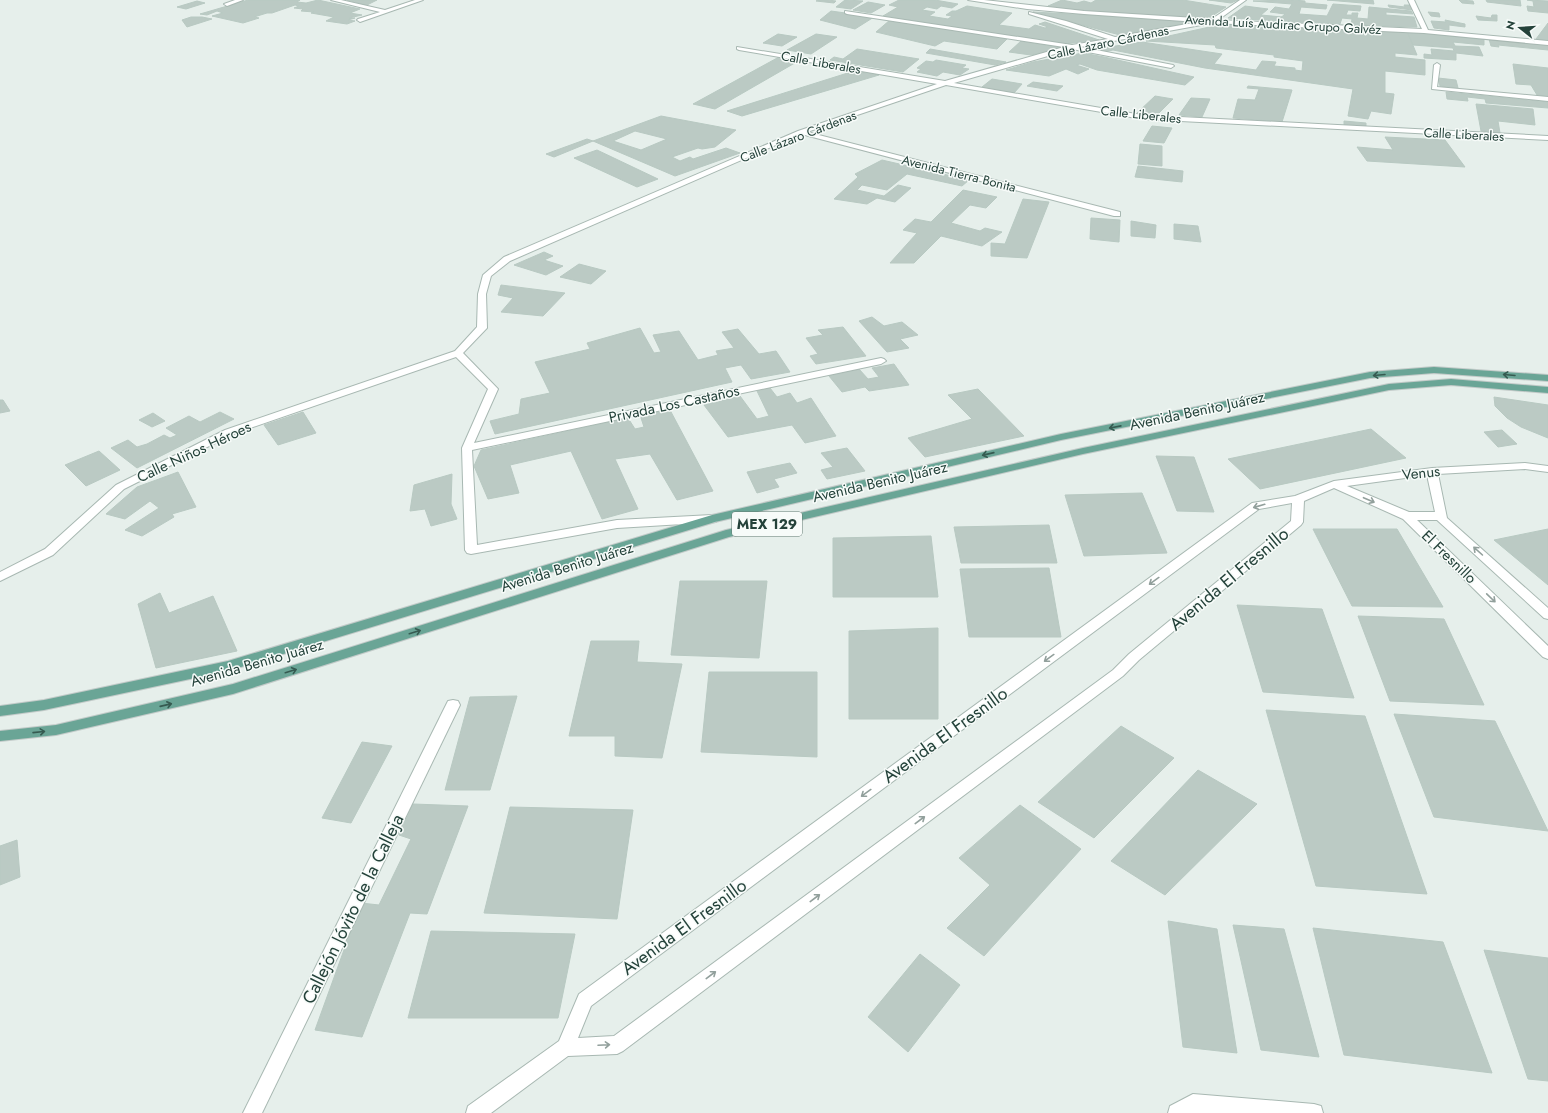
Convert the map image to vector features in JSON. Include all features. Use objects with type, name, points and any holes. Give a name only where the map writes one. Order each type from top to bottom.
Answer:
[{"type":"main road","name":"Avenida Benito Juárez","points":[[0,711],[44,705],[228,666],[712,519],[1061,437],[1370,375],[1434,370],[1548,378]]},
{"type":"main road","name":"Avenida Benito Juárez","points":[[0,736],[56,730],[233,689],[726,534],[1083,451],[1389,387],[1451,382],[1548,390]]},
{"type":"street","points":[[227,4],[240,0]]},
{"type":"street","points":[[334,0],[385,12]]},
{"type":"street","points":[[360,20],[420,0]]},
{"type":"street","name":"Avenida Luís Audirac Grupo Galvéz","points":[[971,0],[1034,8],[1213,21],[1426,32],[1548,43]]},
{"type":"street","points":[[1213,21],[1243,0]]},
{"type":"street","points":[[1411,0],[1426,32]]},
{"type":"street","points":[[983,2],[1064,22],[1117,40]]},
{"type":"street","points":[[1034,8],[1044,3]]},
{"type":"street","points":[[847,12],[1072,47],[1171,66]]},
{"type":"street","name":"Calle Lázaro Cárdenas","points":[[458,353],[482,328],[482,294],[487,275],[507,258],[800,132],[943,84],[1072,47],[1117,40],[1213,21]]},
{"type":"street","name":"Calle Liberales","points":[[739,48],[1142,117],[1548,138]]},
{"type":"street","points":[[1436,65],[1434,88],[1548,99]]},
{"type":"street","name":"Avenida Tierra Bonita","points":[[800,132],[1117,214]]},
{"type":"street","points":[[458,353],[493,390],[467,448],[471,550],[617,524],[712,519]]},
{"type":"street","name":"Calle Niños Héroes","points":[[0,577],[49,552],[120,487],[229,432],[458,353]]},
{"type":"street","name":"Privada Los Castaños","points":[[467,448],[881,361]]},
{"type":"street","name":"Venus","points":[[1298,500],[1334,484],[1432,471],[1525,466],[1548,469]]},
{"type":"street","name":"El Fresnillo","points":[[1432,471],[1442,519],[1548,615]]},
{"type":"street","name":"El Fresnillo","points":[[1334,484],[1407,516],[1548,654]]},
{"type":"street","name":"Avenida El Fresnillo","points":[[1298,500],[1297,522],[1105,683],[617,1045],[565,1047],[585,1000],[1256,506],[1298,500]]},
{"type":"street","points":[[1407,516],[1442,516]]},
{"type":"street","name":"Callejón Jóvito de la Calleja","points":[[252,1113],[453,705]]},
{"type":"street","points":[[475,1113],[565,1047]]},
{"type":"street","points":[[1178,1113],[1193,1103],[1314,1113]]},
{"type":"building","points":[[248,0],[300,0],[297,2],[306,3],[318,0],[360,9],[350,13],[362,15],[349,18],[355,18],[348,20],[355,21],[347,24],[326,21],[334,17],[311,13],[314,12],[301,11],[303,9],[294,8],[299,6],[295,5],[272,13],[254,17],[259,18],[243,23],[212,16],[223,13],[217,11],[207,15],[200,14]]},
{"type":"building","points":[[347,0],[377,0],[367,5]]},
{"type":"building","points":[[845,0],[863,1],[851,9],[836,7]]},
{"type":"building","points":[[899,0],[935,0],[958,4],[952,8],[941,6],[937,9],[927,7],[922,10],[935,12],[929,16],[948,19],[952,16],[946,15],[952,11],[956,11],[967,6],[1012,13],[999,25],[1029,29],[1035,25],[1045,28],[1048,27],[1039,24],[1045,22],[1099,40],[1064,44],[883,16],[898,7],[889,5]]},
{"type":"building","points":[[1062,0],[1077,3],[1084,1],[1091,3],[1096,0],[1183,0],[1226,7],[1209,18],[1114,13],[1064,9],[1048,6]]},
{"type":"building","points":[[1209,0],[1238,0],[1231,3]]},
{"type":"building","points":[[1327,0],[1373,0],[1374,4]]},
{"type":"building","points":[[1459,0],[1473,1],[1474,4],[1462,3]]},
{"type":"building","points":[[1486,0],[1520,0],[1521,6],[1487,2]]},
{"type":"building","points":[[1527,0],[1548,1],[1548,13],[1528,11],[1527,6],[1534,7],[1533,1]]},
{"type":"building","points":[[197,1],[205,3],[186,9],[177,7]]},
{"type":"building","points":[[816,1],[836,1],[834,3]]},
{"type":"building","points":[[1253,1],[1305,1],[1305,3],[1327,5],[1326,9],[1301,7],[1299,14],[1327,16],[1333,4],[1361,6],[1360,11],[1348,10],[1346,15],[1358,13],[1357,18],[1368,19],[1369,7],[1411,11],[1413,14],[1386,12],[1386,15],[1414,17],[1417,27],[1351,25],[1352,19],[1342,18],[1340,24],[1277,21],[1285,14],[1270,12],[1275,7],[1289,9],[1292,4]]},
{"type":"building","points":[[868,2],[885,5],[871,13],[853,10]]},
{"type":"building","points":[[1388,5],[1405,7],[1404,5],[1410,5],[1412,10],[1389,7]]},
{"type":"building","points":[[1245,6],[1268,9],[1261,15],[1282,17],[1277,21],[1228,18]]},
{"type":"building","points":[[831,11],[874,17],[855,29],[820,20]]},
{"type":"building","points":[[1033,12],[1107,16],[1195,22],[1120,35]]},
{"type":"building","points":[[1428,12],[1439,13],[1440,17],[1431,16]]},
{"type":"building","points":[[1492,15],[1497,15],[1497,21],[1478,20],[1476,16],[1491,18]]},
{"type":"building","points":[[191,17],[212,19],[187,27],[182,20]]},
{"type":"building","points":[[890,20],[1008,38],[997,49],[944,41],[935,46],[876,32]]},
{"type":"building","points":[[1445,20],[1465,24],[1465,27],[1449,25],[1449,30],[1434,28],[1431,21],[1446,22]]},
{"type":"building","points":[[1548,23],[1548,40],[1536,39]]},
{"type":"building","points":[[1223,24],[1407,31],[1417,55],[1395,53],[1395,57],[1425,60],[1425,75],[1385,71],[1385,93],[1394,94],[1391,114],[1371,111],[1368,119],[1348,116],[1353,89],[1205,68],[1113,50],[1104,52],[1096,49],[1142,42],[1222,54],[1214,64],[1256,70],[1262,61],[1276,62],[1274,66],[1295,68],[1295,70],[1302,71],[1303,61],[1274,57],[1274,55],[1216,48],[1215,45],[1146,41]]},
{"type":"building","points":[[1407,31],[1484,38],[1484,45],[1453,42],[1455,46],[1479,47],[1483,56],[1456,53],[1456,60],[1424,58],[1424,54],[1432,55],[1431,49],[1454,51],[1453,48],[1413,45]]},
{"type":"building","points":[[778,34],[797,37],[782,46],[763,43]]},
{"type":"building","points":[[816,34],[837,37],[811,54],[787,50]]},
{"type":"building","points":[[1489,39],[1548,44],[1548,50],[1498,45],[1499,47],[1491,46]]},
{"type":"building","points":[[1021,41],[1064,48],[1031,55],[1009,52]]},
{"type":"building","points":[[857,49],[919,59],[903,72],[830,60],[834,57],[843,59]]},
{"type":"building","points":[[930,49],[1006,62],[995,65],[926,53]]},
{"type":"building","points":[[1083,53],[1194,77],[1185,85],[1097,70],[1080,64],[1076,65],[1089,69],[1078,74],[1066,69],[1049,76],[1006,70],[1033,62]]},
{"type":"building","points":[[779,57],[800,60],[715,109],[693,104]]},
{"type":"building","points":[[936,60],[966,65],[962,68],[969,69],[960,75],[943,72],[937,76],[917,72],[921,69],[917,68],[926,61],[933,62]]},
{"type":"building","points":[[1513,64],[1548,68],[1548,96],[1537,95],[1531,85],[1516,84]]},
{"type":"building","points":[[854,71],[879,75],[742,116],[727,111]]},
{"type":"building","points":[[1438,78],[1456,80],[1458,88],[1440,86]]},
{"type":"building","points":[[992,79],[1022,84],[1014,93],[982,87]]},
{"type":"building","points":[[1033,82],[1063,86],[1057,91],[1027,86]]},
{"type":"building","points":[[1248,86],[1292,90],[1282,122],[1233,118],[1238,99],[1255,100],[1259,89],[1247,88]]},
{"type":"building","points":[[1446,92],[1548,102],[1548,108],[1486,103],[1485,99],[1467,97],[1468,101],[1447,99]]},
{"type":"building","points":[[1155,96],[1173,99],[1156,116],[1137,113]]},
{"type":"building","points":[[1191,98],[1210,99],[1202,117],[1179,115]]},
{"type":"building","points":[[1476,104],[1533,109],[1535,125],[1498,121],[1500,133],[1481,131]]},
{"type":"building","points":[[661,116],[736,130],[715,147],[702,149],[698,148],[672,157],[680,161],[690,157],[693,159],[726,148],[740,153],[675,176],[593,141]],"holes":[[[635,131],[667,139],[641,150],[613,141]]]},
{"type":"building","points":[[1344,121],[1366,123],[1366,126],[1344,125]]},
{"type":"building","points":[[1152,126],[1172,128],[1164,143],[1143,141]]},
{"type":"building","points":[[1385,137],[1445,140],[1465,167],[1367,161],[1357,147],[1393,150]]},
{"type":"building","points":[[587,139],[593,141],[554,157],[546,154]]},
{"type":"building","points":[[1140,144],[1162,146],[1162,166],[1138,164]]},
{"type":"building","points":[[597,150],[658,179],[637,187],[574,158]]},
{"type":"building","points":[[882,160],[969,180],[962,186],[907,174],[887,190],[862,185],[857,190],[884,196],[898,185],[911,188],[895,202],[877,198],[867,204],[834,199],[858,177],[855,174]]},
{"type":"building","points":[[1138,166],[1183,171],[1182,182],[1135,177]]},
{"type":"building","points":[[963,190],[997,197],[986,208],[970,205],[951,223],[980,231],[985,228],[1002,232],[982,246],[941,236],[914,263],[890,263],[917,233],[903,230],[915,219],[931,222]]},
{"type":"building","points":[[1023,199],[1049,202],[1027,258],[991,256],[991,243],[1005,244]]},
{"type":"building","points":[[1091,218],[1120,220],[1119,242],[1090,239]]},
{"type":"building","points":[[1131,221],[1156,225],[1155,238],[1131,236]]},
{"type":"building","points":[[1174,224],[1198,226],[1201,242],[1174,239]]},
{"type":"building","points":[[544,252],[553,256],[544,260],[563,266],[546,275],[514,265]]},
{"type":"building","points":[[579,264],[606,271],[591,284],[560,277]]},
{"type":"building","points":[[501,285],[565,293],[543,316],[501,312],[513,298],[498,295]]},
{"type":"building","points":[[872,317],[884,326],[902,322],[918,335],[900,339],[909,348],[887,352],[859,321]]},
{"type":"building","points":[[843,327],[866,356],[816,364],[810,356],[818,354],[806,338],[823,335],[818,330]]},
{"type":"building","points":[[640,328],[654,353],[661,352],[653,335],[679,331],[698,360],[718,355],[716,351],[734,348],[722,332],[738,329],[759,354],[776,351],[790,372],[751,379],[741,365],[725,368],[732,382],[495,434],[490,421],[519,414],[521,399],[550,393],[535,362],[590,349],[587,343]]},
{"type":"building","points":[[894,364],[909,385],[869,391],[865,387],[842,392],[829,376],[859,369],[868,379],[879,377],[872,368]]},
{"type":"building","points":[[770,388],[777,397],[790,393],[797,403],[811,398],[836,436],[805,443],[792,425],[728,437],[704,405],[740,396],[757,419],[769,416],[757,391]]},
{"type":"building","points":[[978,389],[1024,436],[925,457],[908,438],[972,419],[948,395]]},
{"type":"building","points":[[1494,397],[1548,405],[1548,438],[1521,427],[1507,418],[1495,406]]},
{"type":"building","points":[[0,400],[3,400],[10,411],[0,413]]},
{"type":"building","points":[[670,410],[713,491],[677,500],[650,454],[615,459],[638,509],[602,519],[571,451],[510,465],[519,493],[488,499],[474,466],[481,450],[628,418],[635,429],[644,427],[640,415]]},
{"type":"building","points":[[220,412],[234,419],[137,468],[111,448],[128,440],[137,447],[147,444],[164,435],[170,438],[177,435],[166,428],[189,416],[200,422]]},
{"type":"building","points":[[303,412],[316,433],[278,445],[264,425]]},
{"type":"building","points":[[153,413],[165,421],[152,427],[139,420]]},
{"type":"building","points":[[1371,429],[1406,458],[1260,489],[1228,459]]},
{"type":"building","points":[[1502,430],[1517,444],[1498,447],[1484,432]]},
{"type":"building","points":[[847,448],[865,471],[827,479],[821,470],[833,467],[821,453]]},
{"type":"building","points":[[99,451],[120,470],[86,486],[65,465]]},
{"type":"building","points":[[1156,456],[1194,457],[1214,512],[1177,511]]},
{"type":"building","points":[[790,463],[797,473],[774,479],[779,487],[757,493],[747,472]]},
{"type":"building","points":[[178,472],[196,507],[172,514],[174,517],[142,536],[125,530],[159,508],[150,501],[125,519],[106,514],[137,487]]},
{"type":"building","points":[[452,474],[451,504],[457,519],[431,526],[425,509],[410,511],[414,485]]},
{"type":"building","points":[[1142,493],[1167,553],[1084,556],[1065,495]]},
{"type":"building","points":[[1049,525],[1057,563],[961,563],[954,527]]},
{"type":"building","points":[[1313,529],[1397,529],[1443,607],[1352,606]]},
{"type":"building","points":[[1548,529],[1548,585],[1494,540]]},
{"type":"building","points":[[931,536],[938,597],[833,597],[833,538]]},
{"type":"building","points":[[1049,568],[1061,637],[969,637],[960,569]]},
{"type":"building","points":[[680,581],[767,581],[759,658],[671,655]]},
{"type":"building","points":[[160,593],[169,613],[213,596],[237,651],[156,668],[138,604]]},
{"type":"building","points":[[1237,605],[1322,609],[1354,698],[1263,692]]},
{"type":"building","points":[[1358,616],[1444,619],[1484,705],[1390,701]]},
{"type":"building","points":[[938,628],[938,719],[849,719],[849,631]]},
{"type":"building","points":[[591,641],[639,641],[637,662],[682,664],[662,758],[615,756],[615,736],[569,736]]},
{"type":"building","points":[[709,672],[817,672],[817,757],[701,752]]},
{"type":"building","points":[[517,696],[490,790],[445,790],[470,697]]},
{"type":"building","points":[[1266,710],[1365,716],[1427,894],[1316,886]]},
{"type":"building","points":[[1394,714],[1495,721],[1548,831],[1434,817]]},
{"type":"building","points":[[1121,726],[1174,758],[1094,838],[1038,802]]},
{"type":"building","points":[[362,742],[392,746],[351,823],[322,818]]},
{"type":"building","points":[[1198,770],[1257,804],[1165,895],[1111,861]]},
{"type":"building","points":[[413,804],[468,806],[427,914],[410,913],[362,1037],[315,1030],[361,903],[379,905],[411,839],[399,835]]},
{"type":"building","points":[[1020,805],[1081,849],[984,956],[947,928],[990,885],[959,858]]},
{"type":"building","points":[[510,807],[633,810],[617,919],[484,913]]},
{"type":"building","points":[[17,840],[20,877],[0,885],[0,846]]},
{"type":"building","points":[[1168,921],[1217,929],[1237,1053],[1183,1047]]},
{"type":"building","points":[[1233,925],[1284,929],[1319,1057],[1261,1050]]},
{"type":"building","points":[[1313,928],[1443,942],[1492,1073],[1344,1055]]},
{"type":"building","points":[[431,931],[575,934],[558,1018],[408,1018]]},
{"type":"building","points":[[1484,950],[1548,958],[1548,1081],[1528,1079]]},
{"type":"building","points":[[920,954],[960,985],[908,1052],[868,1017]]}]
